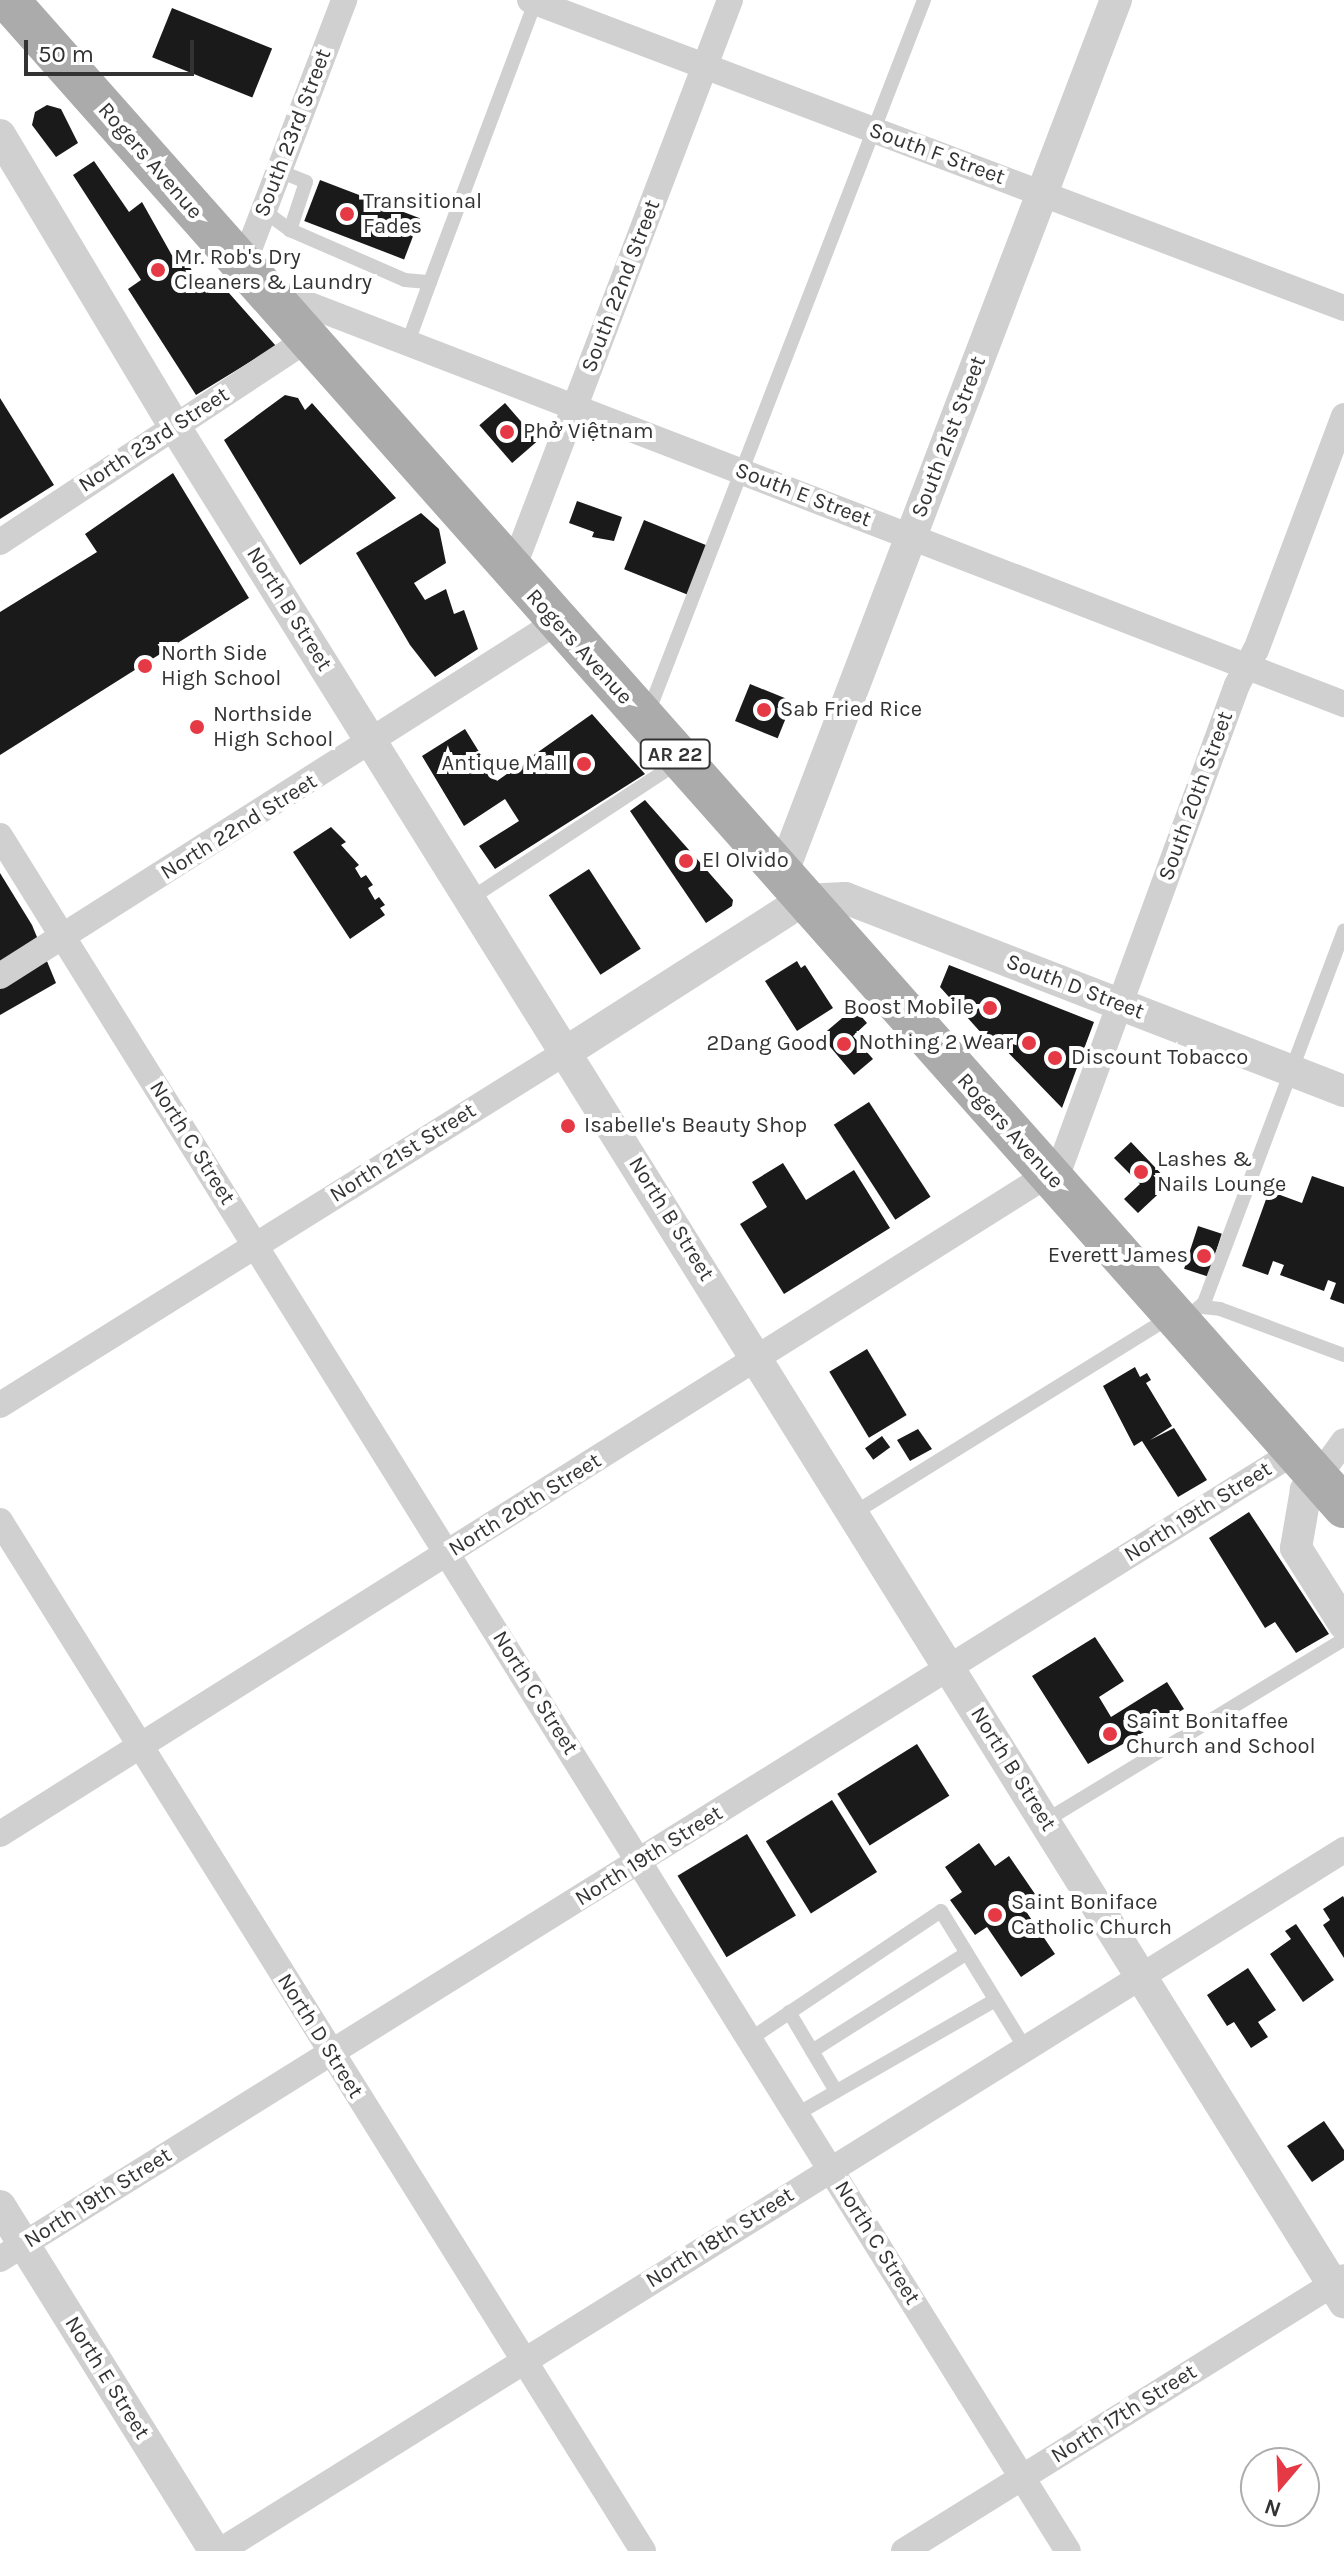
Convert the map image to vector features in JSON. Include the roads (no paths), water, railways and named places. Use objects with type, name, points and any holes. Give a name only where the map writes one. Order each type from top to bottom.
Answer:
[{"type":"main road","name":"Rogers Avenue","points":[[8,0],[1048,1174],[1185,1315],[1326,1480]]},
{"type":"street","name":"South 23rd Street","points":[[252,276],[264,211],[344,0]]},
{"type":"street","name":"South 22nd Street","points":[[512,571],[730,0]]},
{"type":"street","name":"South 21st Street","points":[[793,887],[912,537],[1116,0]]},
{"type":"street","name":"South F Street","points":[[532,1],[1344,308]]},
{"type":"street","name":"North B Street","points":[[0,135],[175,427],[1340,2288]]},
{"type":"street","name":"South E Street","points":[[252,276],[408,342],[1344,704]]},
{"type":"street","name":"North 23rd Street","points":[[0,542],[308,339]]},
{"type":"street","name":"South 20th Street","points":[[1048,1174],[1060,1167],[1344,416]]},
{"type":"street","name":"North 22nd Street","points":[[0,976],[373,743],[557,622]]},
{"type":"street","name":"North C Street","points":[[0,836],[1068,2551]]},
{"type":"street","name":"South D Street","points":[[793,887],[845,898],[1344,1091]]},
{"type":"street","name":"North 21st Street","points":[[0,1405],[566,1052],[793,887]]},
{"type":"street","name":"North 20th Street","points":[[0,1834],[1048,1174]]},
{"type":"street","points":[[1344,1441],[1326,1480],[1306,1490],[1296,1548],[1344,1624]]},
{"type":"street","name":"North 19th Street","points":[[12,2252],[950,1667],[1326,1480]]},
{"type":"street","name":"North D Street","points":[[0,1521],[643,2551]]},
{"type":"street","name":"North 18th Street","points":[[218,2551],[1344,1850]]},
{"type":"street","name":"North E Street","points":[[0,2206],[12,2252],[218,2551]]},
{"type":"street","name":"North 17th Street","points":[[904,2551],[1340,2288]]},
{"type":"lane","points":[[645,721],[924,0]]},
{"type":"lane","points":[[408,342],[532,1]]},
{"type":"lane","points":[[279,171],[306,182],[290,230]]},
{"type":"lane","points":[[264,211],[290,230],[405,280],[430,282]]},
{"type":"lane","points":[[470,899],[681,761]]},
{"type":"lane","points":[[1185,1315],[1291,1071],[1344,930]]},
{"type":"lane","points":[[854,1513],[1185,1315],[1220,1309],[1344,1355]]},
{"type":"lane","points":[[1045,1821],[1344,1639]]},
{"type":"lane","points":[[750,2039],[941,1911],[1025,2048]]},
{"type":"lane","points":[[812,2051],[967,1953]]},
{"type":"lane","points":[[797,2114],[995,2000]]},
{"type":"lane","points":[[789,2012],[836,2091]]},
{"type":"place","name":"Transitional Fades","points":[[347,214]]},
{"type":"place","name":"Mr. Rob's Dry Cleaners & Laundry","points":[[158,270]]},
{"type":"place","name":"Phở Việtnam","points":[[507,432]]},
{"type":"place","name":"North Side High School","points":[[145,666]]},
{"type":"place","name":"Sab Fried Rice","points":[[764,710]]},
{"type":"place","name":"Northside High School","points":[[197,727]]},
{"type":"place","name":"Antique Mall","points":[[584,764]]},
{"type":"place","name":"El Olvido","points":[[686,861]]},
{"type":"place","name":"Boost Mobile","points":[[990,1008]]},
{"type":"place","name":"Nothing 2 Wear","points":[[1029,1043]]},
{"type":"place","name":"2Dang Good","points":[[844,1044]]},
{"type":"place","name":"Discount Tobacco","points":[[1055,1058]]},
{"type":"place","name":"Isabelle's Beauty Shop","points":[[568,1126]]},
{"type":"place","name":"Lashes & Nails Lounge","points":[[1141,1172]]},
{"type":"place","name":"Everett James","points":[[1204,1256]]},
{"type":"place","name":"Saint Bonitaffee Church and School","points":[[1110,1734]]},
{"type":"place","name":"Saint Boniface Catholic Church","points":[[995,1915]]}]
